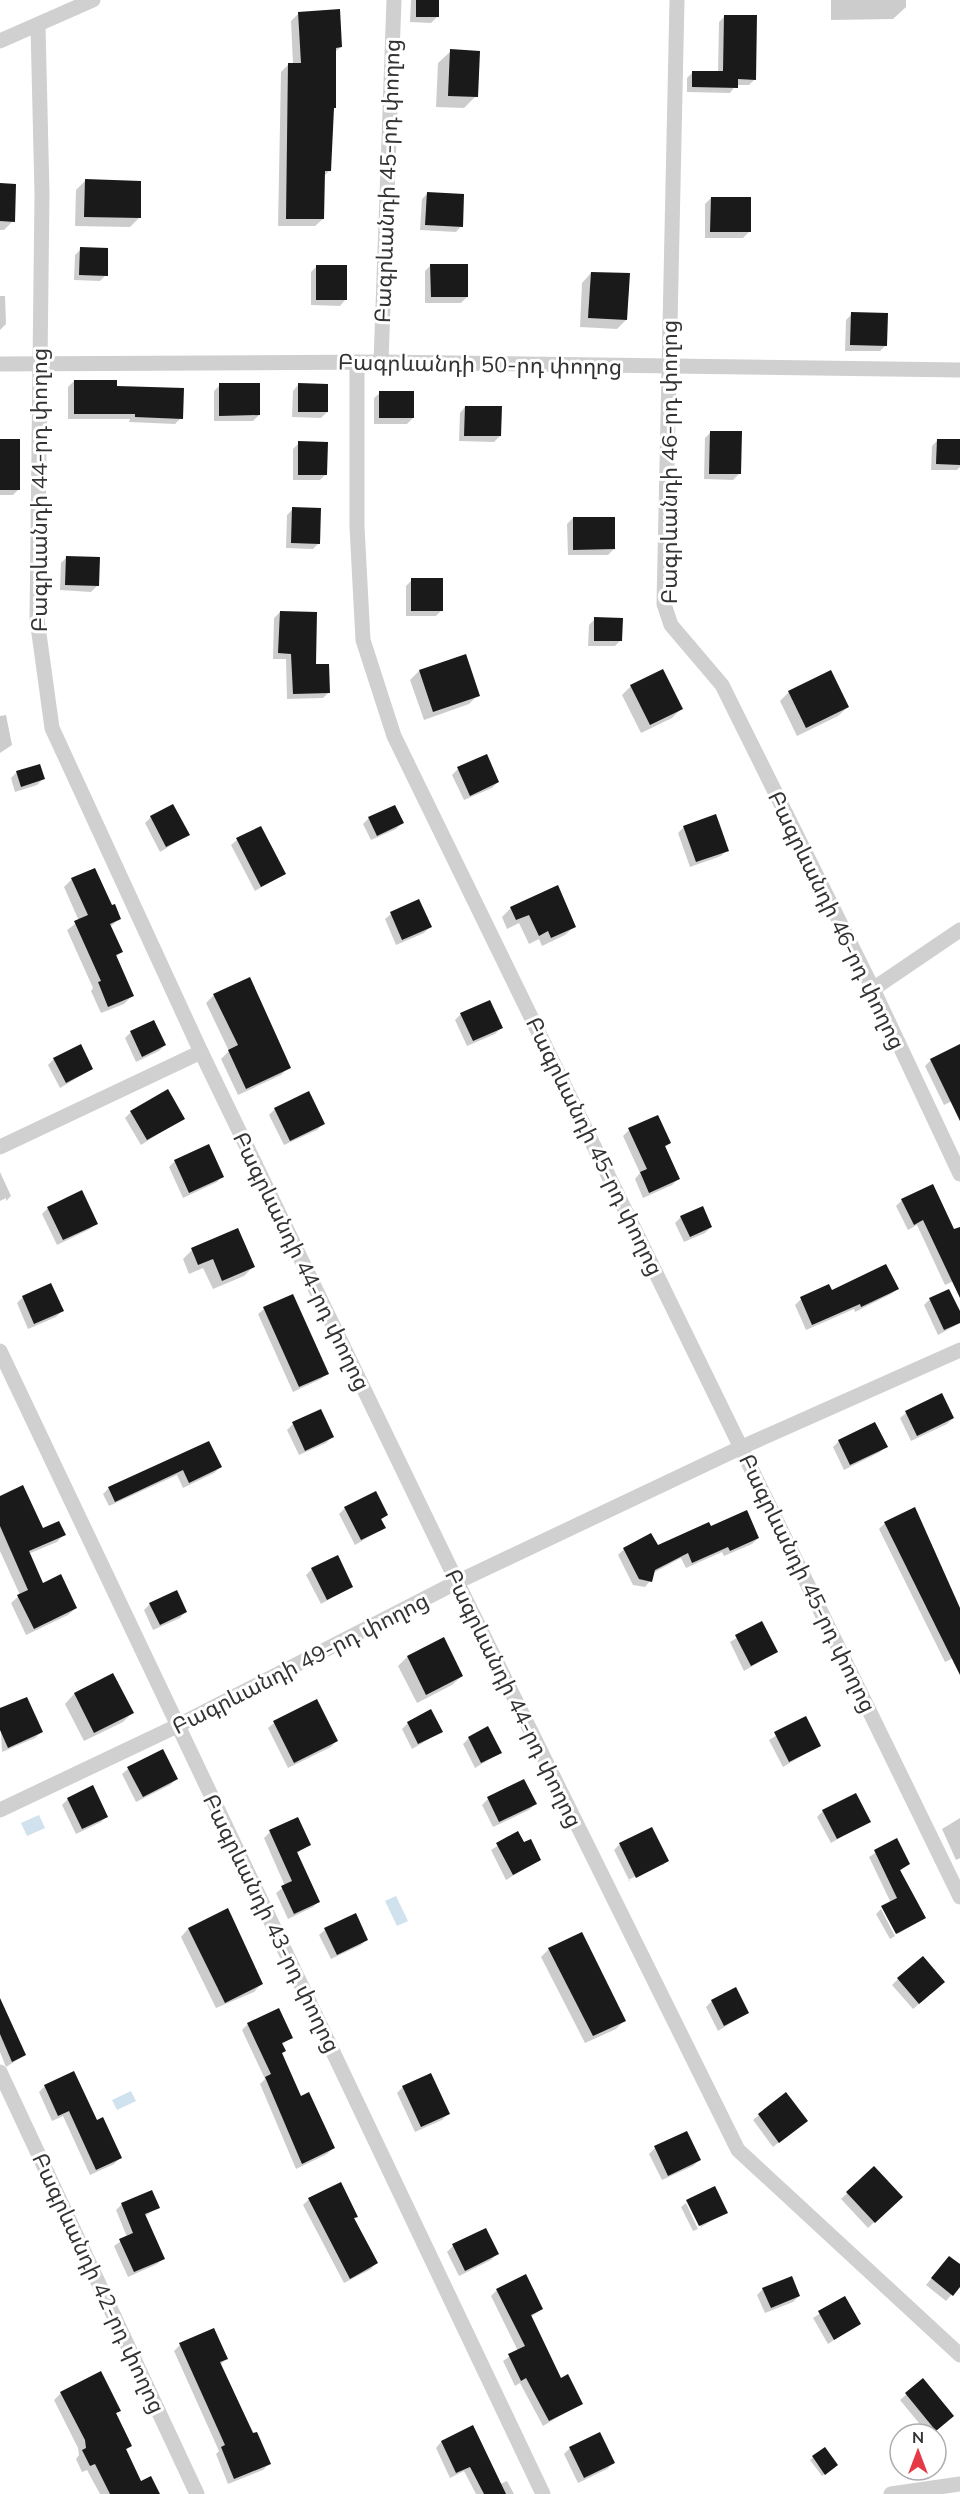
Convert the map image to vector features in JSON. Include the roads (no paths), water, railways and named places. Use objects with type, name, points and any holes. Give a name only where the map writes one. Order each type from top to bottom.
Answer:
[{"type":"street","points":[[0,41],[93,0]]},
{"type":"street","name":"Բագրևանդի 45-րդ փողոց","points":[[381,363],[394,0]]},
{"type":"street","name":"Բագրևանդի 46-րդ փողոց","points":[[677,0],[664,604],[671,625],[722,685],[873,989],[960,1174]]},
{"type":"street","name":"Բագրևանդի 44-րդ փողոց","points":[[38,26],[42,194],[38,364],[37,619],[52,728],[201,1052],[457,1582],[738,2150],[960,2355]]},
{"type":"street","name":"Բագրևանդի 45-րդ փողոց","points":[[357,363],[357,527],[363,640],[394,736],[960,1897]]},
{"type":"street","name":"Բագրևանդի 50-րդ փողոց","points":[[0,364],[381,363],[960,370]]},
{"type":"street","points":[[873,989],[960,930]]},
{"type":"street","points":[[0,1148],[201,1052]]},
{"type":"street","name":"Բագրևանդի 49-րդ փողոց","points":[[0,1810],[177,1726],[457,1582],[742,1447],[960,1350]]},
{"type":"street","name":"Բագրևանդի 43-րդ փողոց","points":[[0,1351],[177,1726],[396,2180],[543,2494]]},
{"type":"street","name":"Բագրևանդի 42-րդ փողոց","points":[[0,2072],[197,2494]]},
{"type":"street","points":[[891,2494],[960,2484]]},
{"type":"water","points":[[39,1815],[45,1828],[27,1836],[21,1823]]},
{"type":"water","points":[[396,1896],[408,1921],[397,1926],[385,1901]]},
{"type":"water","points":[[131,2091],[136,2101],[117,2110],[112,2100]]}]
